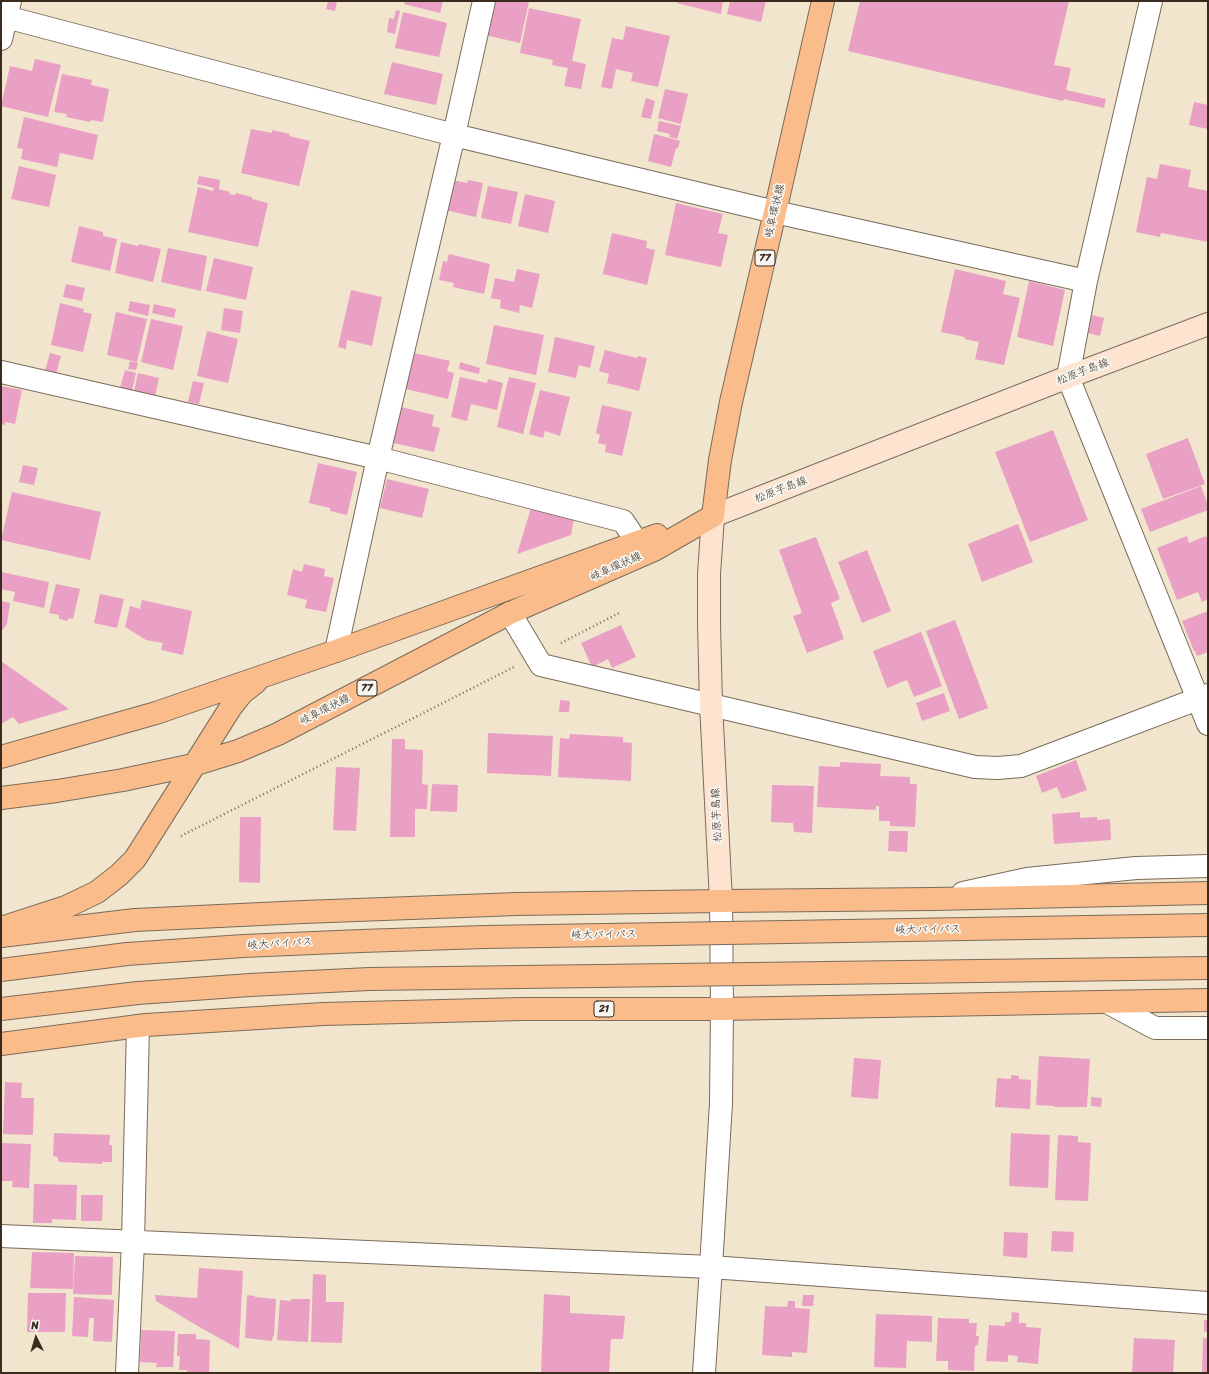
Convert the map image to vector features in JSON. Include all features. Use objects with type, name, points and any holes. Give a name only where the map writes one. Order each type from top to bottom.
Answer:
[{"type":"main road","name":"岐阜環状線","points":[[713,516],[720,460],[731,402],[776,212],[823,1]]},
{"type":"main road","name":"松原芋島線","points":[[721,900],[711,704],[709,624],[709,581],[713,516],[1068,377],[1208,324]]},
{"type":"main road","name":"岐阜環状線","points":[[1,758],[156,713],[713,516]]},
{"type":"main road","name":"岐阜環状線","points":[[1,798],[57,791],[123,780],[193,765],[238,751],[278,734],[510,614],[654,550],[713,516]]},
{"type":"main road","points":[[1,928],[66,907],[97,892],[119,875],[135,859],[231,707],[242,693],[257,681],[280,670]]},
{"type":"main road","points":[[1,936],[136,920],[303,912],[721,900],[934,900],[1208,893]]},
{"type":"main road","name":"岐大バイパス","points":[[1,970],[127,954],[243,946],[368,941],[493,937],[1208,925]]},
{"type":"main road","points":[[1,1009],[138,993],[250,985],[369,979],[1208,968]]},
{"type":"main road","name":"21","points":[[1,1044],[138,1026],[323,1014],[523,1009],[722,1009],[1208,1000]]},
{"type":"street","points":[[336,650],[378,458],[484,1]]},
{"type":"street","points":[[1151,1],[1086,281],[1068,377],[1203,697],[1208,724]]},
{"type":"street","points":[[1,39],[8,9],[454,135],[776,212],[1086,281]]},
{"type":"street","points":[[1,372],[378,458],[623,521],[637,542]]},
{"type":"street","points":[[510,614],[541,666],[976,766],[998,768],[1021,766],[1203,697]]},
{"type":"street","points":[[934,900],[1027,879],[1136,868],[1208,866]]},
{"type":"street","points":[[704,1373],[721,1103],[721,900]]},
{"type":"street","points":[[1107,1002],[1155,1028],[1208,1028]]},
{"type":"street","points":[[127,1373],[133,1242],[138,1026]]},
{"type":"street","points":[[1,1236],[711,1267],[1208,1303]]},
{"type":"path","points":[[175,839],[621,612]]},
{"type":"building","points":[[328,1],[337,1],[335,11],[326,9]]},
{"type":"building","points":[[405,1],[443,1],[440,13],[404,4]]},
{"type":"building","points":[[492,1],[529,1],[520,43],[485,35]]},
{"type":"building","points":[[677,1],[723,1],[721,14],[677,3]]},
{"type":"building","points":[[730,1],[766,1],[761,22],[727,14]]},
{"type":"building","points":[[860,1],[1069,1],[1054,65],[1071,68],[1066,90],[1106,99],[1104,108],[1064,99],[1063,101],[848,51]]},
{"type":"building","points":[[529,8],[581,19],[572,61],[586,64],[581,89],[564,86],[568,68],[552,65],[553,60],[520,53]]},
{"type":"building","points":[[396,10],[400,11],[395,34],[387,32],[389,18],[394,19]]},
{"type":"building","points":[[403,12],[447,23],[439,57],[395,48]]},
{"type":"building","points":[[626,26],[670,36],[658,87],[631,81],[633,73],[616,69],[612,89],[601,87],[612,38],[623,40]]},
{"type":"building","points":[[35,59],[61,65],[48,117],[1,106],[10,66],[32,71]]},
{"type":"building","points":[[392,62],[443,74],[436,105],[384,94]]},
{"type":"building","points":[[62,74],[92,80],[91,85],[109,89],[103,122],[91,120],[90,122],[66,117],[67,114],[54,112]]},
{"type":"building","points":[[665,89],[688,94],[681,124],[658,118]]},
{"type":"building","points":[[646,98],[655,101],[651,119],[641,117]]},
{"type":"building","points":[[1194,102],[1208,105],[1208,129],[1189,125]]},
{"type":"building","points":[[24,117],[98,135],[93,160],[60,153],[57,167],[21,159],[23,149],[17,148]]},
{"type":"building","points":[[659,121],[681,126],[677,139],[669,137],[670,134],[657,131]]},
{"type":"building","points":[[251,129],[272,133],[272,130],[310,141],[299,186],[241,173]]},
{"type":"building","points":[[654,134],[680,141],[678,148],[676,148],[671,167],[648,161]]},
{"type":"building","points":[[1160,164],[1191,170],[1188,187],[1208,191],[1208,242],[1161,233],[1160,237],[1136,232],[1147,177],[1157,179]]},
{"type":"building","points":[[19,166],[56,175],[49,207],[11,199]]},
{"type":"building","points":[[199,176],[220,180],[219,189],[230,192],[229,194],[235,195],[236,193],[268,203],[258,247],[188,232],[198,187],[213,191],[214,188],[197,184]]},
{"type":"building","points":[[452,180],[467,183],[468,180],[483,183],[476,217],[445,210]]},
{"type":"building","points":[[488,186],[518,192],[511,224],[481,218]]},
{"type":"building","points":[[525,194],[555,201],[548,233],[518,226]]},
{"type":"building","points":[[676,203],[723,214],[718,233],[728,235],[721,267],[665,255]]},
{"type":"building","points":[[79,226],[103,232],[103,236],[117,239],[110,271],[71,262]]},
{"type":"building","points":[[612,233],[647,241],[646,248],[655,250],[647,285],[603,274]]},
{"type":"building","points":[[121,242],[161,249],[153,282],[115,273]]},
{"type":"building","points":[[168,248],[207,256],[201,291],[161,282]]},
{"type":"building","points":[[449,254],[490,264],[484,294],[453,287],[454,283],[439,280],[443,261],[447,262]]},
{"type":"building","points":[[214,258],[253,267],[246,300],[206,291]]},
{"type":"building","points":[[517,269],[540,274],[532,308],[520,305],[519,313],[500,308],[501,300],[491,298],[495,278],[514,282]]},
{"type":"building","points":[[955,269],[1006,281],[1003,294],[1020,298],[1004,365],[975,359],[979,342],[964,339],[965,337],[941,332]]},
{"type":"building","points":[[1029,281],[1065,290],[1053,346],[1017,337]]},
{"type":"building","points":[[66,284],[85,288],[82,301],[63,297]]},
{"type":"building","points":[[351,290],[382,297],[372,346],[347,340],[346,349],[338,347]]},
{"type":"building","points":[[130,301],[150,305],[148,316],[128,311]]},
{"type":"building","points":[[60,303],[84,309],[83,312],[92,314],[83,352],[51,345]]},
{"type":"building","points":[[154,304],[176,309],[174,318],[152,313]]},
{"type":"building","points":[[224,308],[243,311],[240,333],[221,330]]},
{"type":"building","points":[[116,312],[147,319],[137,362],[107,355]]},
{"type":"building","points":[[1092,315],[1104,318],[1100,336],[1088,333]]},
{"type":"building","points":[[151,319],[183,326],[173,370],[141,362]]},
{"type":"building","points":[[494,325],[544,335],[536,375],[486,364]]},
{"type":"building","points":[[207,331],[238,339],[228,383],[197,376]]},
{"type":"building","points":[[555,337],[595,346],[590,368],[579,365],[576,378],[548,372]]},
{"type":"building","points":[[605,350],[637,358],[638,356],[647,358],[639,391],[607,383],[609,374],[599,371]]},
{"type":"building","points":[[50,353],[61,356],[56,374],[45,371]]},
{"type":"building","points":[[414,353],[450,361],[447,371],[454,373],[448,399],[406,389]]},
{"type":"building","points":[[130,361],[138,363],[136,370],[128,369]]},
{"type":"building","points":[[460,362],[480,368],[479,374],[459,369]]},
{"type":"building","points":[[125,370],[136,373],[132,391],[120,388]]},
{"type":"building","points":[[138,373],[159,378],[155,396],[134,391]]},
{"type":"building","points":[[460,377],[487,383],[488,379],[503,383],[497,410],[471,404],[467,421],[451,417]]},
{"type":"building","points":[[509,377],[536,383],[523,434],[497,427]]},
{"type":"building","points":[[193,381],[204,383],[199,404],[188,402]]},
{"type":"building","points":[[1,386],[22,390],[15,424],[5,422],[5,425],[1,424]]},
{"type":"building","points":[[540,390],[570,397],[560,436],[545,431],[543,438],[529,434]]},
{"type":"building","points":[[602,405],[632,412],[622,456],[605,452],[606,445],[598,443],[600,435],[596,433]]},
{"type":"building","points":[[397,406],[434,415],[432,426],[440,428],[434,452],[389,442]]},
{"type":"building","points":[[1053,430],[1088,520],[1030,542],[995,452]]},
{"type":"building","points":[[1188,438],[1205,484],[1163,499],[1146,454]]},
{"type":"building","points":[[318,463],[357,472],[347,515],[330,511],[330,508],[309,503]]},
{"type":"building","points":[[23,465],[38,468],[34,485],[19,482]]},
{"type":"building","points":[[387,479],[429,489],[422,518],[380,508]]},
{"type":"building","points":[[1201,486],[1208,505],[1208,510],[1150,532],[1141,509]]},
{"type":"building","points":[[12,492],[101,512],[90,560],[1,540]]},
{"type":"building","points":[[531,508],[574,518],[571,535],[517,554]]},
{"type":"building","points":[[1018,524],[1033,562],[982,582],[968,544]]},
{"type":"building","points":[[1187,536],[1189,543],[1206,536],[1208,541],[1208,599],[1202,602],[1198,592],[1177,600],[1157,548]]},
{"type":"building","points":[[816,537],[840,599],[831,603],[844,639],[807,653],[793,616],[802,613],[779,550]]},
{"type":"building","points":[[867,550],[891,611],[862,623],[838,562]]},
{"type":"building","points":[[304,564],[325,569],[324,576],[334,578],[326,612],[305,608],[307,600],[287,595],[293,569],[302,572]]},
{"type":"building","points":[[1,572],[49,582],[44,608],[13,601],[15,592],[1,589]]},
{"type":"building","points":[[56,584],[80,589],[73,619],[68,618],[68,621],[59,619],[59,615],[49,613]]},
{"type":"building","points":[[100,594],[124,599],[117,628],[94,623]]},
{"type":"building","points":[[142,600],[192,611],[183,655],[161,650],[163,643],[146,640],[125,627],[130,606],[140,609]]},
{"type":"building","points":[[1,601],[10,603],[7,624],[1,632]]},
{"type":"building","points":[[1208,611],[1208,652],[1197,656],[1182,621]]},
{"type":"building","points":[[955,620],[988,708],[959,719],[926,631]]},
{"type":"building","points":[[621,625],[636,657],[612,668],[608,659],[592,667],[581,643]]},
{"type":"building","points":[[921,632],[942,686],[914,697],[907,680],[887,688],[873,651]]},
{"type":"building","points":[[1,661],[69,709],[19,724],[13,717],[1,724]]},
{"type":"building","points":[[944,693],[950,711],[922,721],[916,703]]},
{"type":"building","points":[[560,700],[570,701],[569,712],[559,712]]},
{"type":"building","points":[[488,733],[553,736],[551,776],[487,773]]},
{"type":"building","points":[[570,734],[623,737],[623,742],[632,743],[631,781],[558,777],[560,738],[569,739]]},
{"type":"building","points":[[392,739],[405,739],[405,749],[423,750],[422,784],[428,785],[427,809],[415,809],[415,837],[390,837]]},
{"type":"building","points":[[1076,760],[1087,790],[1062,799],[1057,787],[1042,793],[1036,776]]},
{"type":"building","points":[[840,762],[881,764],[880,776],[910,777],[910,784],[917,784],[915,827],[890,826],[890,821],[879,821],[879,806],[876,806],[876,810],[817,807],[819,766],[840,767]]},
{"type":"building","points":[[336,767],[360,768],[356,831],[333,830]]},
{"type":"building","points":[[432,784],[458,785],[457,812],[430,811]]},
{"type":"building","points":[[772,785],[814,786],[812,833],[794,832],[793,823],[771,822]]},
{"type":"building","points":[[1080,812],[1080,818],[1097,817],[1097,820],[1110,819],[1111,840],[1054,844],[1052,814]]},
{"type":"building","points":[[240,817],[261,817],[260,883],[239,882]]},
{"type":"building","points":[[889,831],[908,831],[907,852],[888,851]]},
{"type":"building","points":[[1039,1056],[1090,1059],[1087,1107],[1054,1107],[1036,1105]]},
{"type":"building","points":[[854,1058],[881,1060],[878,1099],[851,1097]]},
{"type":"building","points":[[1011,1075],[1019,1076],[1019,1079],[1031,1080],[1030,1109],[995,1107],[997,1078],[1011,1079]]},
{"type":"building","points":[[5,1082],[22,1083],[21,1098],[34,1098],[33,1135],[3,1134]]},
{"type":"building","points":[[1091,1097],[1102,1098],[1101,1107],[1091,1106]]},
{"type":"building","points":[[54,1133],[110,1135],[109,1145],[112,1145],[112,1162],[102,1162],[102,1164],[58,1161],[58,1157],[53,1156]]},
{"type":"building","points":[[1011,1133],[1050,1135],[1048,1188],[1009,1186]]},
{"type":"building","points":[[1058,1135],[1078,1136],[1078,1142],[1091,1143],[1088,1201],[1055,1200]]},
{"type":"building","points":[[2,1143],[31,1144],[29,1188],[12,1187],[13,1181],[1,1181]]},
{"type":"building","points":[[34,1184],[77,1185],[76,1220],[52,1219],[52,1223],[33,1223]]},
{"type":"building","points":[[81,1195],[103,1195],[102,1221],[81,1221]]},
{"type":"building","points":[[1052,1231],[1074,1232],[1073,1252],[1051,1251]]},
{"type":"building","points":[[1004,1232],[1028,1233],[1027,1258],[1003,1256]]},
{"type":"building","points":[[32,1252],[74,1253],[73,1289],[30,1288]]},
{"type":"building","points":[[75,1256],[113,1257],[112,1295],[73,1294]]},
{"type":"building","points":[[199,1268],[243,1271],[239,1349],[156,1301],[155,1295],[197,1298]]},
{"type":"building","points":[[313,1274],[326,1275],[326,1302],[344,1302],[342,1343],[311,1342]]},
{"type":"building","points":[[28,1293],[66,1293],[65,1332],[27,1332]]},
{"type":"building","points":[[544,1294],[570,1296],[570,1313],[625,1316],[623,1339],[611,1339],[609,1373],[541,1373]]},
{"type":"building","points":[[247,1295],[276,1299],[274,1336],[272,1341],[245,1338]]},
{"type":"building","points":[[803,1295],[814,1295],[813,1306],[802,1306]]},
{"type":"building","points":[[74,1297],[114,1300],[112,1342],[93,1341],[94,1318],[89,1318],[88,1337],[72,1336]]},
{"type":"building","points":[[291,1299],[310,1299],[308,1342],[277,1340],[280,1300],[291,1301]]},
{"type":"building","points":[[788,1301],[795,1301],[795,1308],[810,1309],[807,1353],[792,1352],[792,1357],[762,1355],[765,1306],[787,1307]]},
{"type":"building","points":[[1012,1312],[1019,1313],[1019,1323],[1026,1323],[1026,1327],[1041,1328],[1038,1364],[1017,1362],[1018,1356],[1008,1355],[1008,1362],[986,1361],[989,1325],[1005,1326],[1005,1322],[1011,1322]]},
{"type":"building","points":[[876,1314],[932,1316],[932,1342],[907,1341],[906,1368],[874,1367]]},
{"type":"building","points":[[938,1318],[969,1319],[969,1323],[977,1323],[976,1336],[979,1336],[978,1345],[975,1346],[974,1371],[948,1370],[948,1361],[936,1361]]},
{"type":"building","points":[[1204,1320],[1208,1320],[1208,1332],[1204,1332]]},
{"type":"building","points":[[141,1330],[175,1331],[173,1367],[156,1367],[157,1363],[140,1362]]},
{"type":"building","points":[[178,1334],[196,1334],[196,1339],[210,1340],[209,1373],[187,1373],[187,1370],[179,1370],[180,1356],[177,1356]]},
{"type":"building","points":[[1134,1338],[1175,1340],[1173,1373],[1132,1373]]},
{"type":"building","points":[[1203,1338],[1208,1338],[1208,1373],[1202,1373]]}]
